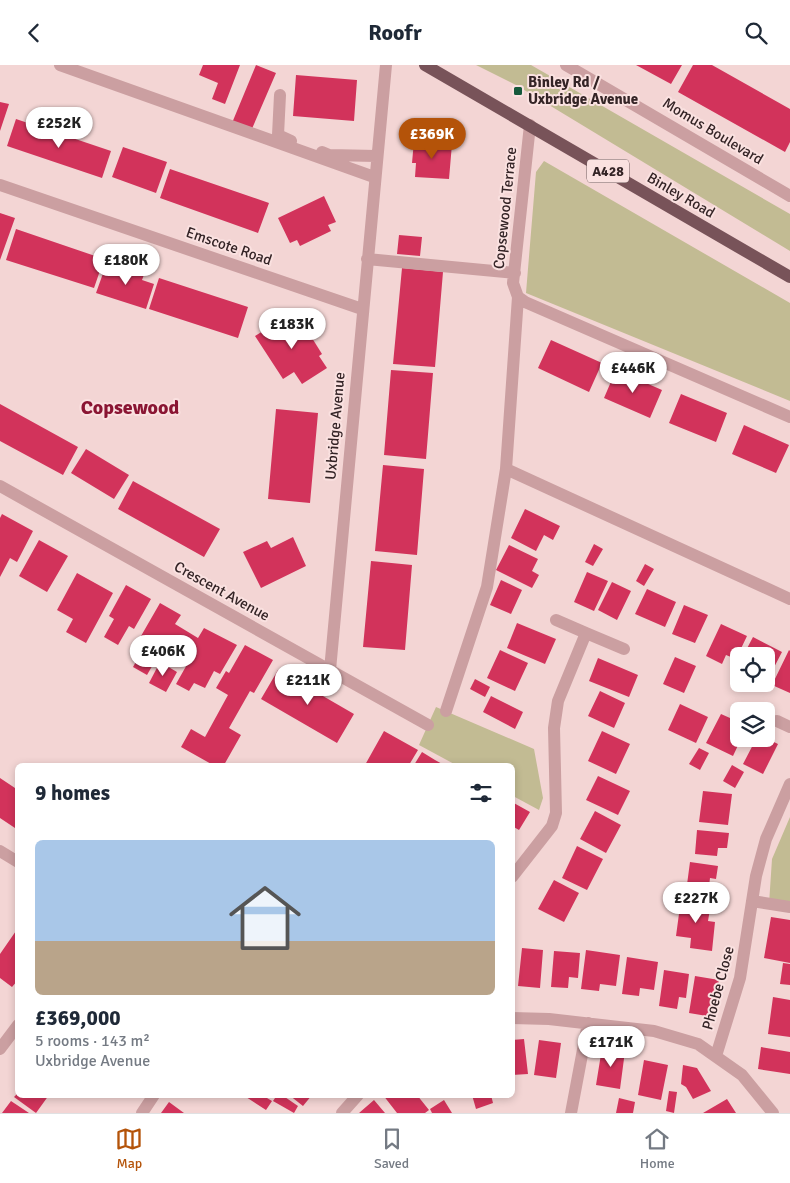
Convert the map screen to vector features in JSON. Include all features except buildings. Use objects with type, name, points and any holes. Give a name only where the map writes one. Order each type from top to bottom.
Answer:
[{"type":"main road","name":"Binley Road","points":[[425,65],[790,277]]},
{"type":"street","points":[[60,65],[374,177]]},
{"type":"street","name":"Uxbridge Avenue","points":[[330,670],[374,177],[386,65]]},
{"type":"street","name":"Momus Boulevard","points":[[566,65],[790,196]]},
{"type":"street","points":[[280,95],[278,135],[329,155],[376,156]]},
{"type":"street","name":"Copsewood Terrace","points":[[446,711],[487,587],[506,469],[518,297],[514,283],[530,125]]},
{"type":"street","name":"Emscote Road","points":[[0,185],[362,309]]},
{"type":"street","points":[[367,259],[515,273]]},
{"type":"street","points":[[518,297],[525,302],[790,417]]},
{"type":"street","points":[[506,469],[790,599]]},
{"type":"street","name":"Crescent Avenue","points":[[0,486],[428,725]]},
{"type":"street","points":[[556,620],[624,649]]},
{"type":"street","points":[[515,873],[552,826],[556,813],[554,728],[558,701],[586,633]]},
{"type":"street","points":[[777,721],[790,727]]},
{"type":"street","name":"Phoebe Close","points":[[716,1056],[740,977],[756,877],[766,839],[790,784]]},
{"type":"street","points":[[0,851],[15,860]]},
{"type":"street","points":[[752,901],[790,907]]},
{"type":"street","points":[[515,1019],[549,1019],[654,1031],[698,1044],[742,1075],[772,1113]]},
{"type":"street","points":[[571,1113],[588,1023]]},
{"type":"street","points":[[0,1049],[15,1029]]},
{"type":"street","points":[[142,1113],[152,1098]]},
{"type":"street","points":[[342,1113],[355,1098]]},
{"type":"shaded area","points":[[476,65],[531,65],[790,214],[790,251],[516,85]]},
{"type":"shaded area","points":[[544,161],[790,303],[790,401],[526,293],[536,172]]},
{"type":"shaded area","points":[[436,707],[534,749],[543,798],[539,810],[515,797],[515,763],[452,763],[419,745]]},
{"type":"shaded area","points":[[790,817],[790,912],[769,904],[772,859]]},
{"type":"place","name":"Binley Rd / Uxbridge Avenue","points":[[518,91]]},
{"type":"district","name":"Copsewood","points":[[130,407]]}]
